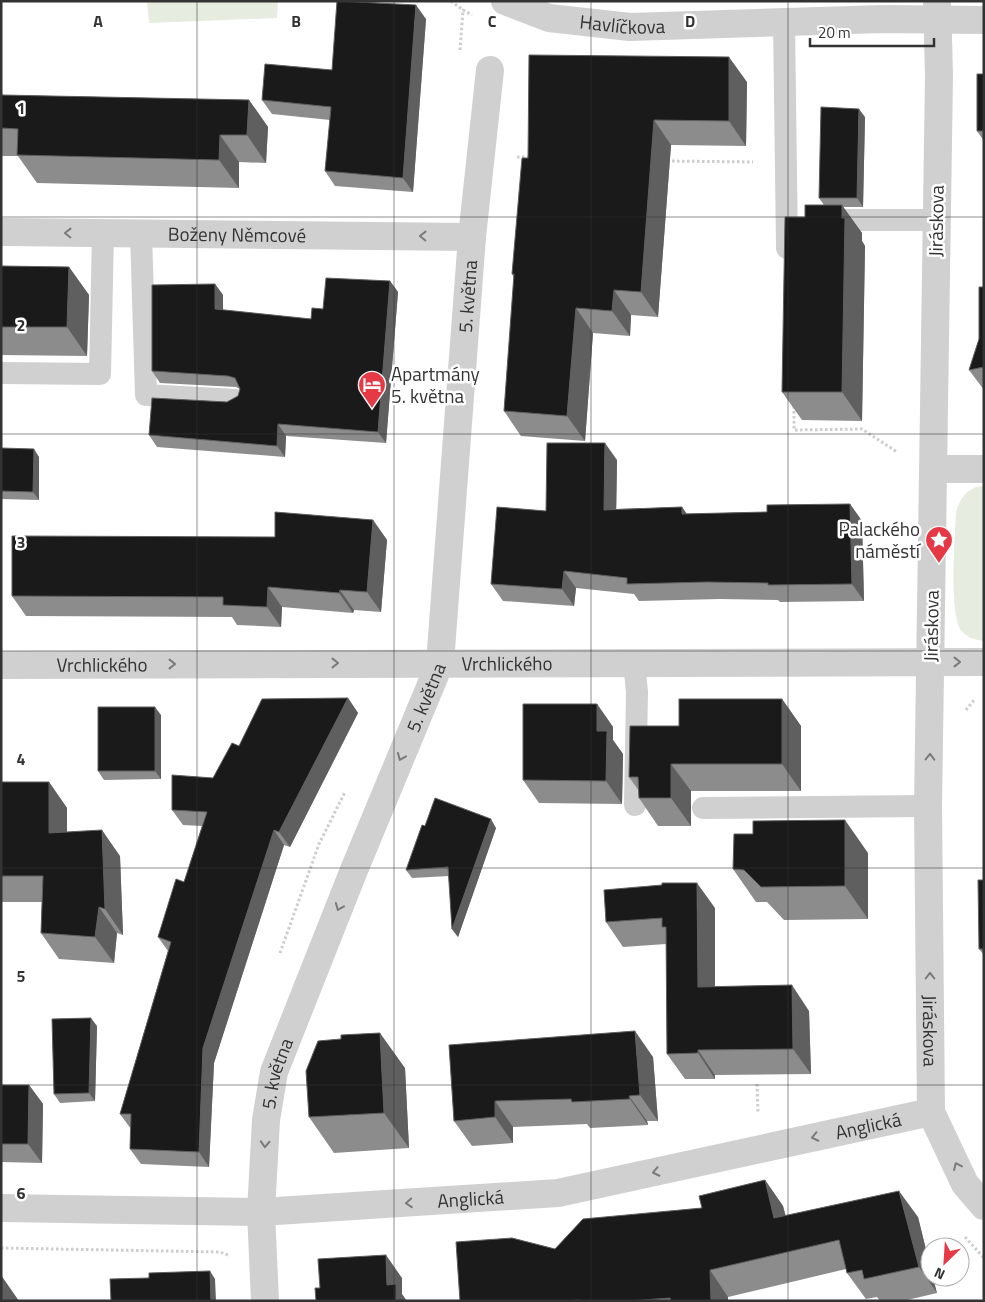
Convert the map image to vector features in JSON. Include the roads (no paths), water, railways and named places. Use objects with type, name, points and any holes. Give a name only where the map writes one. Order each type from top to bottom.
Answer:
[{"type":"street","name":"Havlíčkova","points":[[505,1],[548,18],[630,27],[784,21],[937,10],[984,20]]},
{"type":"street","name":"Jiráskova","points":[[937,10],[934,469],[928,806],[931,1112],[965,1184],[984,1206]]},
{"type":"street","name":"5. května","points":[[265,1301],[261,1212],[266,1120],[274,1072],[354,870],[440,663],[472,237],[490,70]]},
{"type":"street","name":"Boženy Němcové","points":[[1,232],[472,237]]},
{"type":"street","points":[[934,469],[984,469]]},
{"type":"street","name":"Vrchlického","points":[[1,665],[984,662]]},
{"type":"street","name":"Anglická","points":[[1,1208],[261,1212],[558,1193],[931,1112]]},
{"type":"lane","points":[[784,21],[787,268]]},
{"type":"lane","points":[[787,220],[936,220]]},
{"type":"lane","points":[[1,373],[100,374],[103,233]]},
{"type":"lane","points":[[141,233],[146,395],[235,400]]},
{"type":"lane","points":[[634,662],[637,692],[635,805]]},
{"type":"lane","points":[[703,808],[928,806]]},
{"type":"place","name":"Apartmány 5. května","points":[[372,409]]},
{"type":"place","name":"Palackého náměstí","points":[[939,564]]}]
